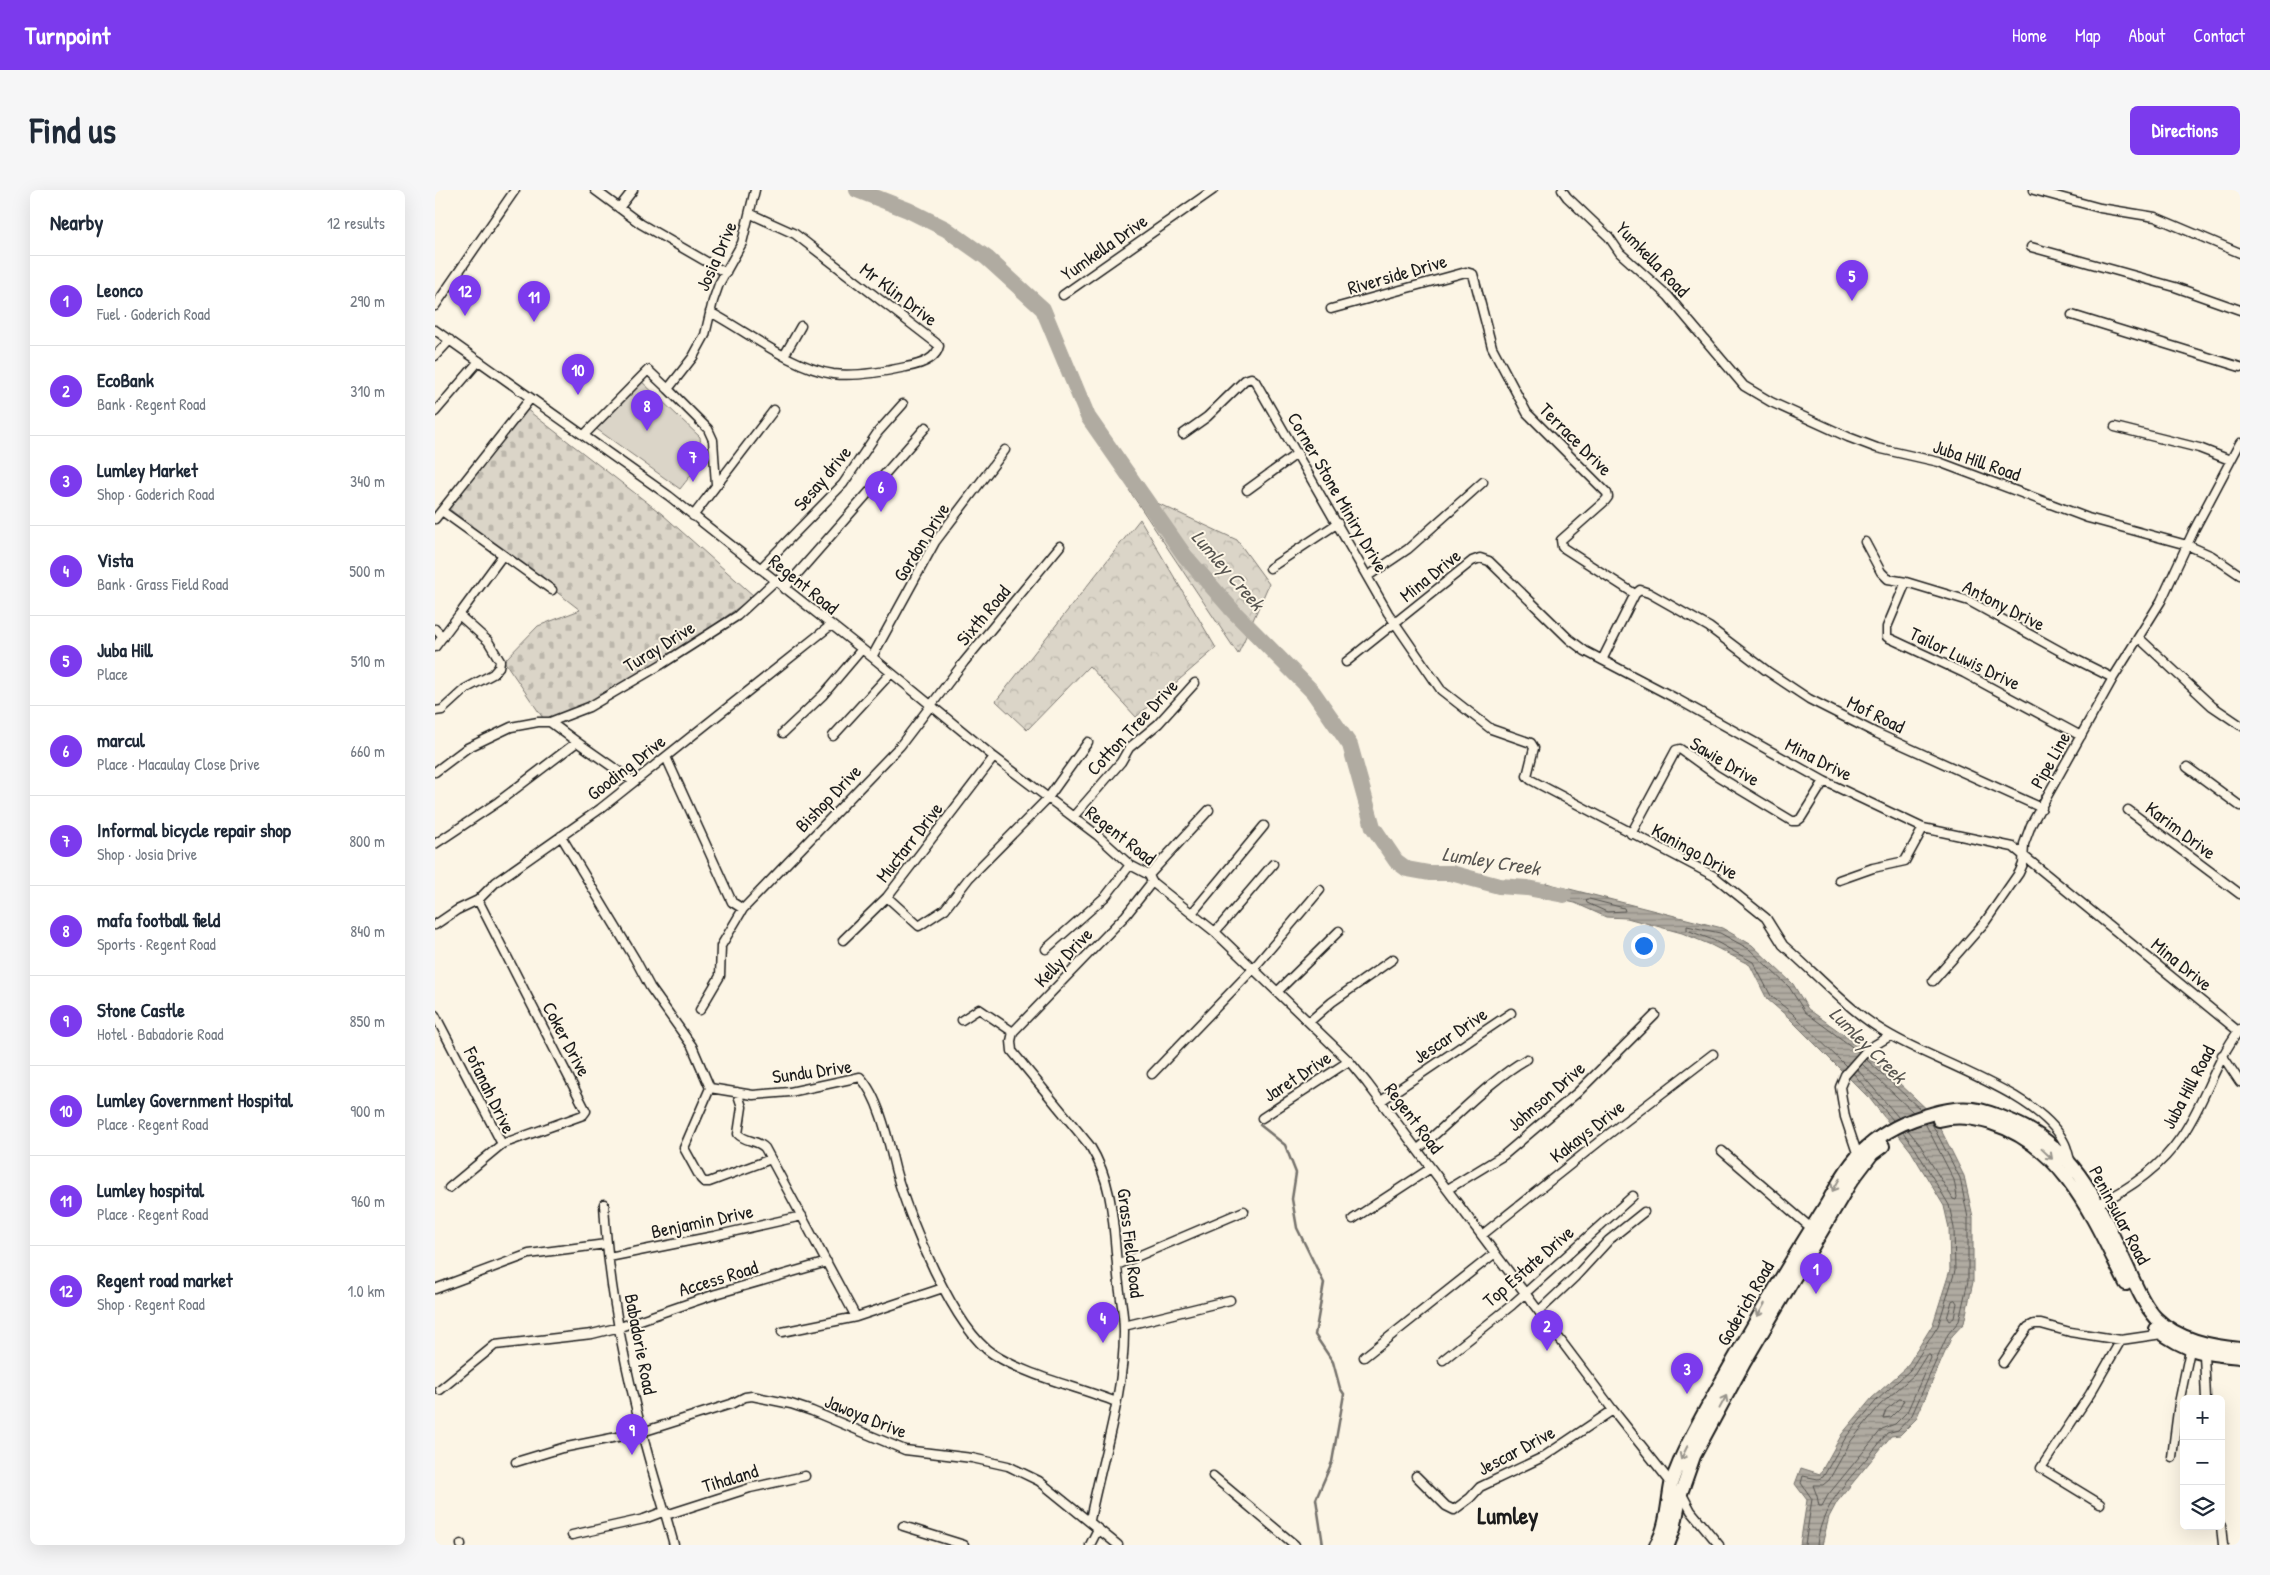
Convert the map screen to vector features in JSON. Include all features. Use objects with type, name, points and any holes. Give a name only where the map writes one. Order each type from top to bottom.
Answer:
[{"type":"main road","name":"Peninsular Road","points":[[1865,1152],[1887,1132],[1906,1123],[1955,1111],[1979,1110],[2041,1135],[2065,1166],[2092,1207],[2144,1303],[2157,1319],[2178,1334],[2217,1347],[2240,1349]]},
{"type":"main road","name":"Goderich Road","points":[[1656,1545],[1664,1528],[1671,1483],[1682,1456],[1810,1227],[1842,1176],[1865,1152]]},
{"type":"main road","name":"Goderich Road","points":[[1668,1545],[1674,1529],[1681,1493],[1694,1456],[1727,1394],[1842,1196],[1865,1152]]},
{"type":"main road","name":"Peninsular Road","points":[[2092,1207],[2137,1307],[2153,1326],[2173,1342],[2190,1350],[2204,1354],[2240,1357]]},
{"type":"street","points":[[435,306],[515,190]]},
{"type":"street","points":[[595,190],[641,224],[726,272]]},
{"type":"street","points":[[619,208],[633,190]]},
{"type":"street","name":"Josia Drive","points":[[668,389],[699,348],[709,324],[710,312],[719,284],[739,252],[751,214],[755,190]]},
{"type":"street","name":"Yumkella Drive","points":[[1063,295],[1212,190]]},
{"type":"street","name":"Yumkella Road","points":[[1562,190],[1609,237],[1620,253],[1668,296],[1717,355]]},
{"type":"street","points":[[2034,190],[2100,208],[2155,217],[2240,253]]},
{"type":"street","name":"Mr Klin Drive","points":[[710,312],[784,356],[811,368],[834,374],[862,374],[908,367],[926,362],[938,352],[939,346],[795,234],[751,214]]},
{"type":"street","points":[[2031,247],[2175,287],[2240,310]]},
{"type":"street","name":"Riverside Drive","points":[[1331,309],[1471,272]]},
{"type":"street","name":"Terrace Drive","points":[[1471,272],[1480,297],[1492,347],[1519,401],[1527,413],[1607,493],[1608,497],[1605,501],[1563,536],[1561,540],[1562,547],[1635,594]]},
{"type":"street","points":[[2072,315],[2240,368]]},
{"type":"street","points":[[784,356],[801,326]]},
{"type":"street","name":"Regent Road","points":[[435,330],[693,516],[830,626],[872,657],[994,757],[1097,835],[1130,865],[1150,878],[1215,932],[1349,1061],[1418,1149],[1613,1410],[1681,1493],[1691,1511],[1719,1545]]},
{"type":"street","points":[[435,356],[450,340]]},
{"type":"street","name":"Juba Hill Road","points":[[1717,355],[1745,386],[1755,393],[1848,437],[1877,448],[1939,462],[2088,518],[2187,545],[2211,556],[2240,576]]},
{"type":"street","points":[[435,412],[479,361]]},
{"type":"street","points":[[583,436],[648,370],[708,429],[713,440],[716,484]]},
{"type":"street","name":"Corner Stone Miniry Drive","points":[[1183,434],[1207,417],[1245,380],[1251,378],[1255,381],[1396,623]]},
{"type":"street","points":[[435,519],[531,399]]},
{"type":"street","name":"Sesay drive","points":[[760,568],[843,484],[878,432],[903,404]]},
{"type":"street","points":[[693,516],[774,410]]},
{"type":"street","points":[[784,589],[926,427]]},
{"type":"street","points":[[2115,427],[2199,448],[2230,460]]},
{"type":"street","name":"Pipe Line","points":[[1933,981],[1989,915],[2019,873],[2023,864],[2024,844],[2031,825],[2113,678],[2161,601],[2187,545],[2240,443]]},
{"type":"street","name":"Gordon Drive","points":[[872,657],[935,542],[1005,450]]},
{"type":"street","points":[[1247,490],[1298,453]]},
{"type":"street","points":[[1368,576],[1409,549],[1483,482]]},
{"type":"street","points":[[442,511],[552,590]]},
{"type":"street","points":[[1270,568],[1338,523]]},
{"type":"street","name":"Antony Drive","points":[[1865,542],[1881,572],[1888,579],[1906,582],[1969,601],[2113,678]]},
{"type":"street","name":"Sixth Road","points":[[930,704],[1060,546]]},
{"type":"street","points":[[435,647],[503,555]]},
{"type":"street","name":"Mina Drive","points":[[1396,623],[1472,560],[1480,558],[1489,561],[1569,639],[1602,660],[1824,781],[1923,828],[2009,846],[2024,854],[2239,1030]]},
{"type":"street","name":"Turay Drive","points":[[435,772],[467,748],[503,730],[538,722],[550,722],[589,707],[662,664],[737,616],[775,581]]},
{"type":"street","name":"Tailor Luwis Drive","points":[[1906,582],[1887,628],[1887,637],[1964,673],[2081,736]]},
{"type":"street","name":"Mof Road","points":[[1635,594],[1636,590],[1649,593],[1709,627],[1767,671],[1809,699],[1876,733],[2042,808]]},
{"type":"street","points":[[1602,660],[1635,594]]},
{"type":"street","points":[[435,711],[442,710],[465,690],[493,674],[499,664],[496,652],[489,642],[459,615]]},
{"type":"street","points":[[1346,662],[1396,623]]},
{"type":"street","name":"Kaningo Drive","points":[[1396,623],[1441,690],[1491,730],[1531,743],[1534,748],[1527,776],[1531,780],[1714,876],[1766,918],[1788,950],[1851,1006],[1891,1036],[2004,1091],[2031,1108],[2057,1132],[2064,1142],[2065,1166]]},
{"type":"street","name":"Gooding Drive","points":[[435,925],[457,910],[478,900],[496,882],[634,782],[830,626]]},
{"type":"street","points":[[435,629],[443,637]]},
{"type":"street","points":[[2139,638],[2212,706],[2240,725]]},
{"type":"street","points":[[783,733],[823,695],[862,649]]},
{"type":"street","points":[[833,736],[891,673]]},
{"type":"street","name":"Cotton Tree Drive","points":[[1073,817],[1121,762],[1129,748],[1157,724],[1195,683]]},
{"type":"street","name":"Bishop Drive","points":[[700,1010],[720,976],[721,946],[743,909],[900,746],[920,723],[930,704]]},
{"type":"street","points":[[550,722],[634,782]]},
{"type":"street","points":[[435,844],[498,802],[577,742]]},
{"type":"street","name":"Cotton Tree Drive","points":[[1048,798],[1088,742]]},
{"type":"street","name":"Sawie Drive","points":[[1631,834],[1676,750],[1680,749],[1716,775],[1792,820],[1797,821],[1801,818],[1824,781]]},
{"type":"street","points":[[666,757],[732,902],[743,909]]},
{"type":"street","name":"Muctarr Drive","points":[[843,940],[887,897],[994,757]]},
{"type":"street","points":[[2187,767],[2240,806]]},
{"type":"street","points":[[887,897],[919,926],[945,909],[969,878],[1048,798]]},
{"type":"street","name":"Kelly Drive","points":[[1013,1032],[1126,915],[1150,878],[1209,810]]},
{"type":"street","name":"Karim Drive","points":[[2128,810],[2240,894]]},
{"type":"street","points":[[1193,912],[1264,826]]},
{"type":"street","points":[[1839,880],[1873,868],[1905,862],[1923,828]]},
{"type":"street","points":[[561,836],[635,959],[649,987],[692,1046],[704,1070],[710,1088],[684,1148],[701,1179],[704,1182],[709,1182],[771,1158]]},
{"type":"street","points":[[1215,932],[1273,864]]},
{"type":"street","points":[[1045,949],[1106,896],[1130,865]]},
{"type":"street","points":[[1152,1074],[1253,969],[1320,890]]},
{"type":"street","name":"Coker Drive","points":[[478,900],[586,1111],[583,1115],[502,1144]]},
{"type":"street","points":[[1277,992],[1339,930]]},
{"type":"street","points":[[1309,1022],[1340,996],[1393,959]]},
{"type":"street","points":[[962,1020],[979,1009],[1013,1032]]},
{"type":"street","name":"Jescar Drive","points":[[1381,1101],[1511,1013]]},
{"type":"street","name":"Fofanah Drive","points":[[435,1015],[502,1144],[449,1188]]},
{"type":"street","name":"Johnson Drive","points":[[1447,1189],[1504,1156],[1578,1092],[1655,1015]]},
{"type":"street","name":"Juba Hill Road","points":[[2092,1207],[2133,1185],[2150,1171],[2181,1137],[2222,1055],[2239,1030]]},
{"type":"street","name":"Grass Field Road","points":[[1013,1032],[1011,1041],[1012,1051],[1090,1146],[1101,1164],[1112,1206],[1124,1326],[1115,1419],[1101,1466],[1090,1520]]},
{"type":"street","points":[[1865,1152],[1841,1097],[1840,1087],[1845,1075],[1868,1050],[1891,1036]]},
{"type":"street","name":"Kakays Drive","points":[[1482,1235],[1713,1054]]},
{"type":"street","points":[[2222,1055],[2240,1082]]},
{"type":"street","points":[[1418,1149],[1504,1072],[1527,1059]]},
{"type":"street","name":"Jaret Drive","points":[[1262,1118],[1349,1061]]},
{"type":"street","name":"Sundu Drive","points":[[710,1088],[753,1094],[790,1092],[860,1077],[874,1101],[891,1148],[907,1206],[943,1288],[972,1335],[991,1353],[1018,1367],[1116,1402]]},
{"type":"street","points":[[737,1092],[742,1108],[738,1134],[744,1139],[763,1145],[856,1317]]},
{"type":"street","points":[[1722,1151],[1810,1227]]},
{"type":"street","points":[[1353,1219],[1431,1168]]},
{"type":"street","name":"Top Estate Drive","points":[[1443,1360],[1525,1293],[1633,1196]]},
{"type":"street","name":"Babadorie Road","points":[[604,1204],[606,1244],[620,1327],[642,1432],[675,1545]]},
{"type":"street","points":[[1117,1265],[1243,1210]]},
{"type":"street","points":[[1539,1311],[1575,1277],[1609,1240],[1645,1212]]},
{"type":"street","name":"Benjamin Drive","points":[[609,1257],[801,1216]]},
{"type":"street","points":[[435,1289],[529,1254],[606,1244]]},
{"type":"street","points":[[1364,1358],[1495,1253]]},
{"type":"street","name":"Access Road","points":[[441,1390],[495,1344],[592,1334],[620,1327],[715,1294],[827,1262]]},
{"type":"street","points":[[782,1332],[856,1317],[943,1288]]},
{"type":"street","points":[[1124,1326],[1230,1300]]},
{"type":"street","points":[[2003,1362],[2028,1327],[2034,1324],[2121,1340],[2156,1333],[2163,1334]]},
{"type":"street","points":[[2100,1504],[2041,1468],[2090,1394],[2121,1340]]},
{"type":"street","points":[[2206,1395],[2204,1354],[2217,1347]]},
{"type":"street","points":[[2172,1457],[2179,1403],[2190,1350]]},
{"type":"street","name":"Jawoya Drive","points":[[515,1462],[562,1448],[642,1432],[731,1404],[745,1396],[771,1399],[811,1411],[905,1450],[972,1458],[1008,1466],[1039,1481],[1118,1545]]},
{"type":"street","name":"Jescar Drive","points":[[1416,1476],[1446,1506],[1454,1510],[1470,1498],[1480,1486],[1543,1457],[1613,1410]]},
{"type":"street","name":"Tihaland","points":[[572,1535],[644,1519],[750,1488],[805,1476]]},
{"type":"street","points":[[1213,1476],[1295,1545]]},
{"type":"street","points":[[903,1526],[964,1545]]},
{"type":"street","points":[[1090,1545],[1098,1528]]},
{"type":"street","points":[[2221,1530],[2223,1545]]},
{"type":"green space","points":[[638,378],[700,437],[701,446],[697,465],[680,489],[591,425]]},
{"type":"green space","points":[[526,409],[662,514],[754,596],[687,645],[592,703],[545,721],[504,661],[538,626],[580,610],[448,508]]},
{"type":"green space","points":[[1129,490],[1237,540],[1269,584],[1238,654]]},
{"type":"green space","points":[[1140,519],[1216,648],[1136,717],[1089,666],[1027,730],[996,701]]},
{"type":"water","points":[[1546,883],[1722,928],[1752,945],[1793,984],[1808,1009],[1861,1047],[1934,1116],[1964,1176],[1973,1217],[1973,1282],[1964,1323],[1952,1336],[1916,1419],[1900,1435],[1891,1436],[1837,1502],[1829,1517],[1822,1545],[1800,1545],[1807,1500],[1795,1484],[1801,1468],[1820,1474],[1842,1434],[1872,1398],[1906,1368],[1933,1324],[1950,1270],[1949,1228],[1944,1206],[1911,1151],[1870,1099],[1788,1017],[1767,999],[1750,965],[1682,933],[1627,918],[1606,917],[1575,903],[1542,896]]},
{"type":"waterway","name":"Lumley Creek","points":[[857,190],[908,210],[946,229],[987,258],[1043,309],[1088,417],[1185,556],[1234,612],[1313,692],[1350,745],[1373,827],[1396,861],[1407,869],[1429,873],[1451,873],[1499,886],[1527,888],[1564,895]]},
{"type":"waterway","points":[[1260,1125],[1285,1145],[1296,1173],[1292,1199],[1297,1228],[1324,1283],[1315,1335],[1333,1362],[1340,1388],[1344,1394],[1332,1462],[1316,1499],[1323,1545]]},
{"type":"place","name":"Juba Hill","points":[[1852,301]]},
{"type":"place","name":"Regent road market","points":[[465,316]]},
{"type":"place","name":"Lumley hospital","points":[[534,322]]},
{"type":"place","name":"Lumley Government Hospital","points":[[578,395]]},
{"type":"place","name":"mafa football field","points":[[647,431]]},
{"type":"place","name":"Informal bicycle repair shop","points":[[693,482]]},
{"type":"place","name":"marcul","points":[[881,512]]},
{"type":"place","name":"Leonco","points":[[1816,1294]]},
{"type":"place","name":"Vista","points":[[1103,1343]]},
{"type":"place","name":"EcoBank","points":[[1547,1351]]},
{"type":"place","name":"Lumley Market","points":[[1687,1394]]},
{"type":"place","name":"Stone Castle","points":[[632,1455]]},
{"type":"district","name":"Lumley","points":[[1508,1516]]}]
